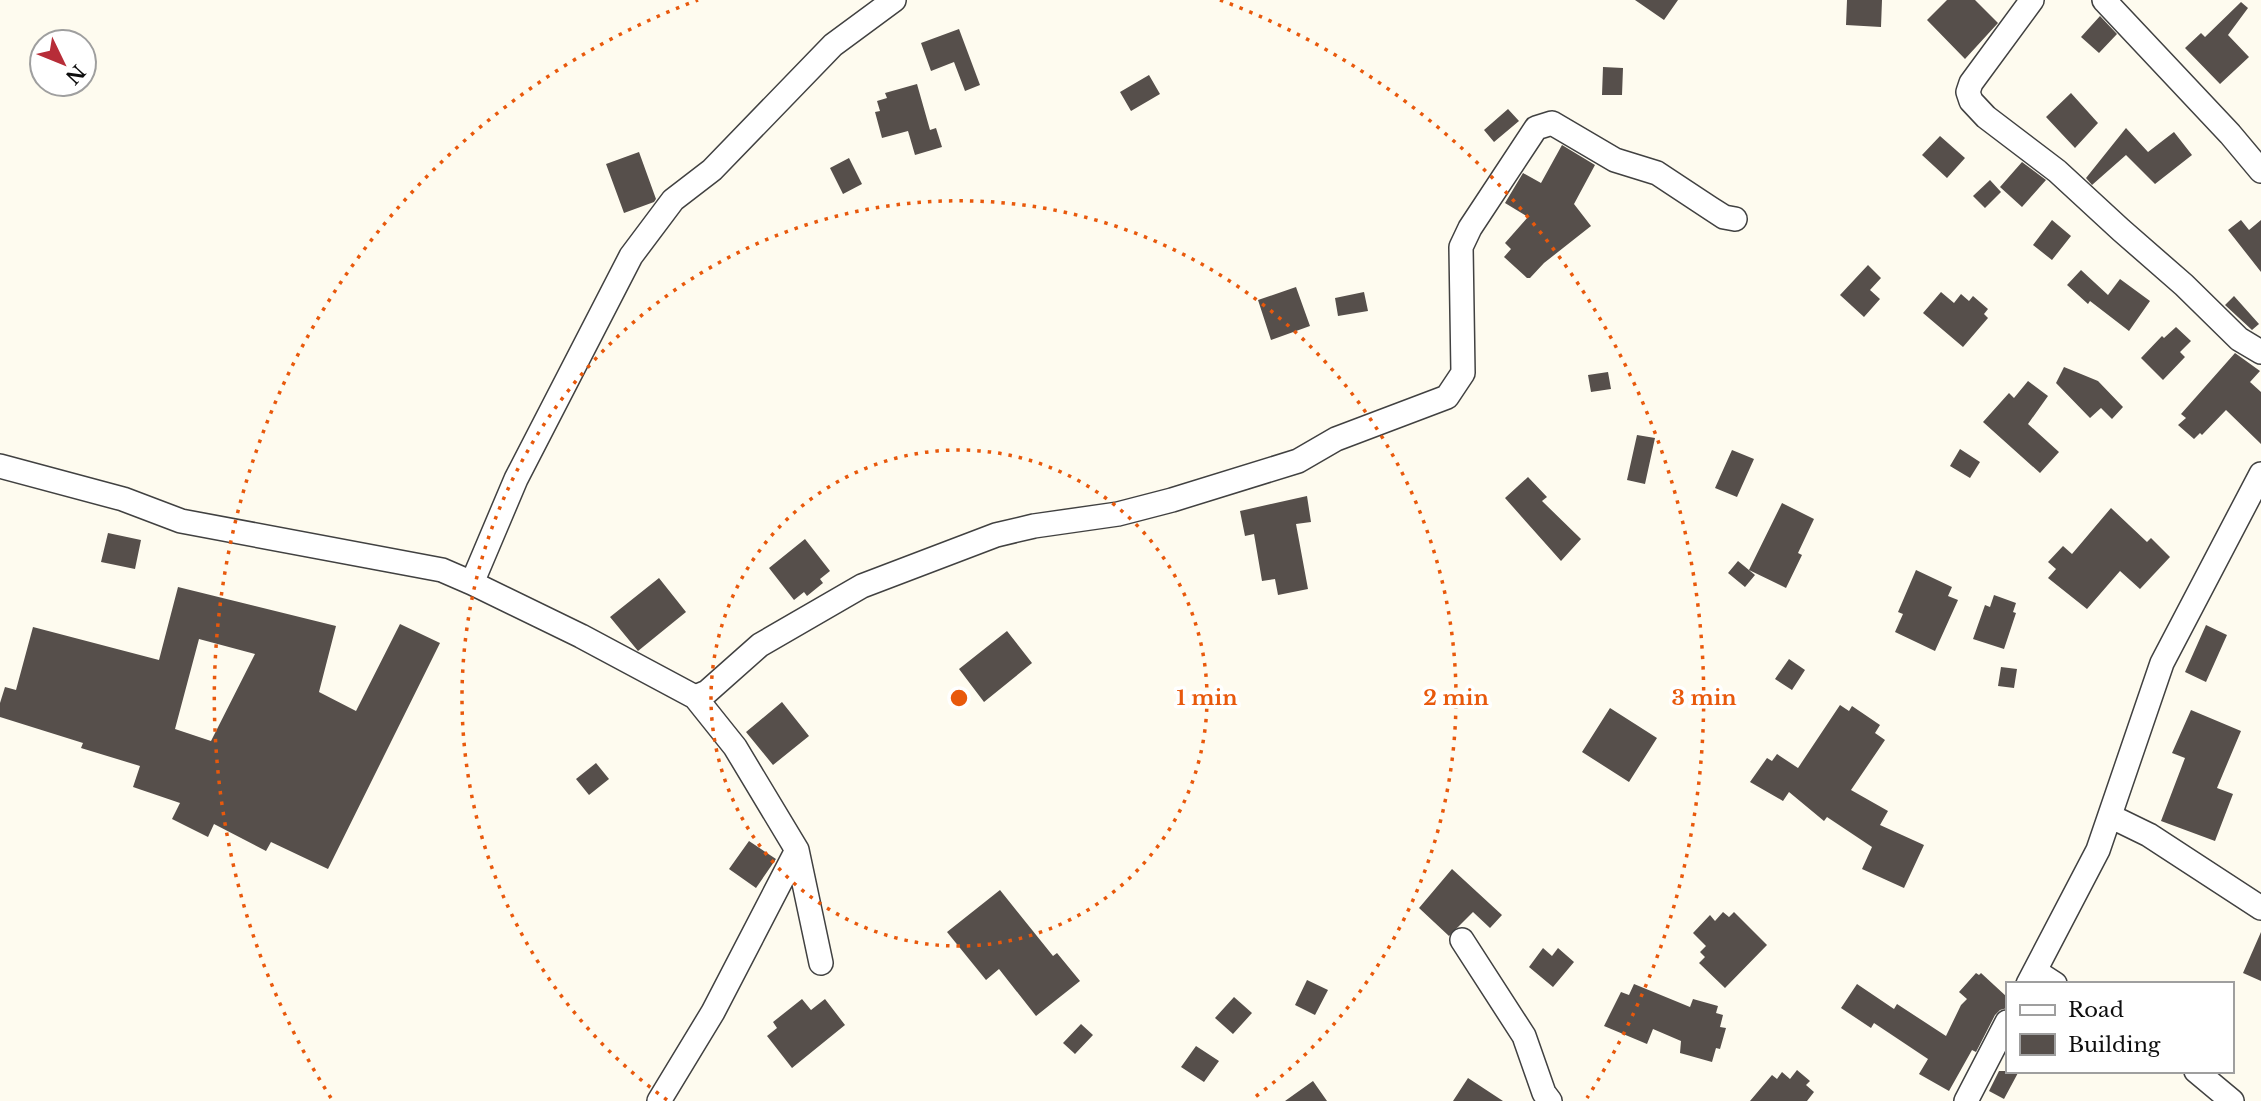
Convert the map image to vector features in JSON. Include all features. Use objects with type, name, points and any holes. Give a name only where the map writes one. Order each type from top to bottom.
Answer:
[{"type":"street","points":[[472,583],[516,479],[631,256],[673,201],[712,170],[833,45],[894,0]]},
{"type":"street","points":[[2032,0],[1971,83],[1968,92],[1971,101],[1986,117],[2057,171],[2185,285],[2239,340],[2261,352]]},
{"type":"street","points":[[2104,0],[2230,134],[2261,171]]},
{"type":"street","points":[[695,697],[707,692],[761,645],[862,586],[996,535],[1034,526],[1118,514],[1246,478],[1298,461],[1336,439],[1447,397],[1463,373],[1461,247],[1476,217],[1536,128],[1552,123],[1615,160],[1657,173],[1724,217],[1735,219]]},
{"type":"street","points":[[0,466],[111,496],[181,521],[442,570],[581,636],[695,697],[735,747],[797,850],[821,963]]},
{"type":"street","points":[[2048,982],[2031,977],[2098,850],[2162,663],[2261,474]]},
{"type":"street","points":[[2110,816],[2149,835],[2261,908]]},
{"type":"street","points":[[659,1101],[713,1012],[797,850]]},
{"type":"street","points":[[1462,940],[1524,1037],[1544,1093],[1550,1101]]},
{"type":"street","points":[[1966,1101],[2006,1024]]},
{"type":"street","points":[[2198,1073],[2232,1101]]},
{"type":"building","points":[[1635,0],[1678,0],[1664,20]]},
{"type":"building","points":[[1847,0],[1882,0],[1881,27],[1846,25]]},
{"type":"building","points":[[1947,0],[1975,0],[1998,23],[1965,59],[1927,20]]},
{"type":"building","points":[[2241,2],[2248,8],[2228,35],[2249,57],[2220,84],[2185,48],[2201,33],[2205,37]]},
{"type":"building","points":[[2100,16],[2117,34],[2099,53],[2081,37]]},
{"type":"building","points":[[959,29],[980,85],[965,91],[954,62],[931,71],[921,43]]},
{"type":"building","points":[[1603,67],[1623,68],[1622,95],[1602,95]]},
{"type":"building","points":[[1149,75],[1160,94],[1131,111],[1120,92]]},
{"type":"building","points":[[917,84],[930,130],[936,128],[942,147],[915,155],[908,131],[882,138],[875,112],[880,111],[877,101],[887,98],[885,93]]},
{"type":"building","points":[[2071,93],[2098,123],[2075,148],[2046,117]]},
{"type":"building","points":[[1508,109],[1519,121],[1494,142],[1484,130]]},
{"type":"building","points":[[2126,128],[2148,152],[2174,132],[2192,155],[2155,184],[2126,155],[2092,185],[2086,178]]},
{"type":"building","points":[[1940,136],[1965,158],[1947,178],[1922,155]]},
{"type":"building","points":[[1562,145],[1595,165],[1574,204],[1591,226],[1527,278],[1504,257],[1511,249],[1505,243],[1528,217],[1505,203],[1523,173],[1541,183]]},
{"type":"building","points":[[639,152],[656,199],[624,213],[606,164]]},
{"type":"building","points":[[849,158],[862,184],[843,194],[830,168]]},
{"type":"building","points":[[2022,162],[2046,180],[2022,207],[2000,187]]},
{"type":"building","points":[[1990,180],[2001,192],[1985,208],[1973,196]]},
{"type":"building","points":[[2052,220],[2071,236],[2052,260],[2033,245]]},
{"type":"building","points":[[2241,220],[2249,230],[2261,220],[2261,272],[2228,230]]},
{"type":"building","points":[[1868,265],[1881,278],[1870,290],[1880,299],[1864,317],[1840,295]]},
{"type":"building","points":[[2081,270],[2108,295],[2120,279],[2150,301],[2129,331],[2090,301],[2088,304],[2067,285]]},
{"type":"building","points":[[1296,287],[1310,326],[1271,340],[1258,300]]},
{"type":"building","points":[[1364,292],[1368,311],[1338,316],[1335,298]]},
{"type":"building","points":[[1941,292],[1954,303],[1961,294],[1969,301],[1973,296],[1988,309],[1984,314],[1988,318],[1963,347],[1923,313]]},
{"type":"building","points":[[2234,296],[2259,324],[2252,330],[2225,305]]},
{"type":"building","points":[[2176,327],[2191,341],[2180,352],[2185,357],[2163,380],[2141,358],[2162,336],[2164,338]]},
{"type":"building","points":[[2235,353],[2260,371],[2250,382],[2261,392],[2261,444],[2226,410],[2202,435],[2200,433],[2194,439],[2178,425],[2186,418],[2181,414]]},
{"type":"building","points":[[2064,367],[2098,381],[2123,407],[2112,419],[2101,408],[2090,418],[2056,383]]},
{"type":"building","points":[[1608,372],[1611,389],[1591,392],[1588,375]]},
{"type":"building","points":[[2028,381],[2048,396],[2028,424],[2059,452],[2040,473],[1983,422],[2009,393],[2014,398]]},
{"type":"building","points":[[1637,435],[1655,438],[1645,484],[1627,480]]},
{"type":"building","points":[[1960,449],[1980,462],[1970,478],[1950,466]]},
{"type":"building","points":[[1732,450],[1754,459],[1737,497],[1715,488]]},
{"type":"building","points":[[1528,477],[1547,497],[1542,501],[1581,539],[1561,561],[1505,498]]},
{"type":"building","points":[[1307,496],[1311,522],[1296,524],[1308,589],[1278,595],[1275,579],[1262,581],[1254,534],[1245,536],[1240,511]]},
{"type":"building","points":[[1782,503],[1814,519],[1798,553],[1802,555],[1786,588],[1749,570]]},
{"type":"building","points":[[2111,508],[2147,542],[2151,538],[2170,557],[2140,589],[2120,571],[2087,609],[2048,578],[2056,569],[2048,562],[2063,546],[2072,554]]},
{"type":"building","points":[[108,533],[141,540],[135,569],[101,562]]},
{"type":"building","points":[[805,539],[830,571],[820,579],[823,583],[807,596],[804,592],[794,600],[769,568]]},
{"type":"building","points":[[1738,561],[1755,575],[1745,587],[1728,573]]},
{"type":"building","points":[[1916,570],[1952,587],[1948,596],[1958,600],[1935,651],[1895,632],[1903,614],[1898,612]]},
{"type":"building","points":[[659,578],[686,612],[638,651],[610,617]]},
{"type":"building","points":[[178,587],[336,626],[319,692],[356,711],[400,624],[440,643],[328,869],[271,842],[266,851],[214,824],[208,837],[172,819],[180,803],[133,787],[140,766],[81,748],[83,743],[0,717],[0,703],[5,687],[16,690],[33,627],[159,660]],"holes":[[[199,639],[255,654],[211,741],[175,729]]]},
{"type":"building","points":[[1994,595],[2016,603],[2013,612],[2016,613],[2004,649],[1973,639],[1985,605],[1990,607]]},
{"type":"building","points":[[2206,625],[2227,635],[2206,682],[2185,672]]},
{"type":"building","points":[[1007,631],[1032,663],[984,702],[959,669]]},
{"type":"building","points":[[1789,659],[1805,670],[1792,690],[1775,679]]},
{"type":"building","points":[[2001,667],[2017,669],[2014,688],[1998,686]]},
{"type":"building","points":[[782,702],[809,736],[773,765],[746,732]]},
{"type":"building","points":[[1840,705],[1849,711],[1852,706],[1880,725],[1875,733],[1885,740],[1851,790],[1888,811],[1880,825],[1924,845],[1904,888],[1862,869],[1872,847],[1827,817],[1824,821],[1789,792],[1783,801],[1750,782],[1767,758],[1772,761],[1777,754],[1798,768]]},
{"type":"building","points":[[1610,708],[1657,738],[1629,782],[1582,752]]},
{"type":"building","points":[[2191,710],[2241,731],[2217,788],[2233,794],[2215,841],[2161,821],[2185,758],[2172,753]]},
{"type":"building","points":[[596,763],[609,779],[589,795],[576,779]]},
{"type":"building","points":[[749,841],[776,859],[756,888],[729,869]]},
{"type":"building","points":[[1452,869],[1502,915],[1490,928],[1473,912],[1449,936],[1419,908]]},
{"type":"building","points":[[1000,890],[1053,956],[1057,953],[1080,981],[1036,1016],[999,969],[986,980],[947,932]]},
{"type":"building","points":[[1723,912],[1729,917],[1734,912],[1767,945],[1725,988],[1699,963],[1705,957],[1700,952],[1706,946],[1693,933],[1710,915],[1715,921]]},
{"type":"building","points":[[2261,932],[2261,981],[2243,973]]},
{"type":"building","points":[[1543,948],[1552,956],[1558,948],[1574,962],[1553,987],[1529,967]]},
{"type":"building","points":[[1976,973],[1981,973],[2006,996],[2006,1008],[1995,1015],[1976,1052],[1972,1050],[1949,1091],[1919,1074],[1928,1059],[1874,1023],[1871,1028],[1841,1008],[1857,984],[1894,1009],[1897,1004],[1946,1036],[1961,1005],[1967,999],[1959,992]]},
{"type":"building","points":[[1307,980],[1328,990],[1315,1015],[1295,1005]]},
{"type":"building","points":[[1634,984],[1690,1007],[1693,999],[1718,1006],[1716,1013],[1723,1015],[1720,1027],[1726,1028],[1720,1049],[1716,1048],[1712,1062],[1680,1053],[1681,1041],[1653,1029],[1647,1044],[1604,1026],[1621,992],[1629,995]]},
{"type":"building","points":[[1234,997],[1252,1013],[1233,1034],[1215,1018]]},
{"type":"building","points":[[802,999],[811,1010],[825,999],[845,1025],[792,1068],[767,1036],[777,1028],[773,1022]]},
{"type":"building","points":[[1081,1024],[1093,1035],[1075,1054],[1063,1043]]},
{"type":"building","points":[[1196,1046],[1219,1061],[1204,1082],[1181,1067]]},
{"type":"building","points":[[1797,1070],[1810,1081],[1806,1085],[1814,1092],[1807,1101],[1750,1101],[1772,1075],[1777,1079],[1782,1072],[1790,1079]]},
{"type":"building","points":[[1999,1071],[2018,1073],[2004,1099],[1989,1091]]},
{"type":"building","points":[[1468,1078],[1503,1101],[1453,1101]]},
{"type":"building","points":[[1313,1081],[1327,1101],[1285,1101]]}]
